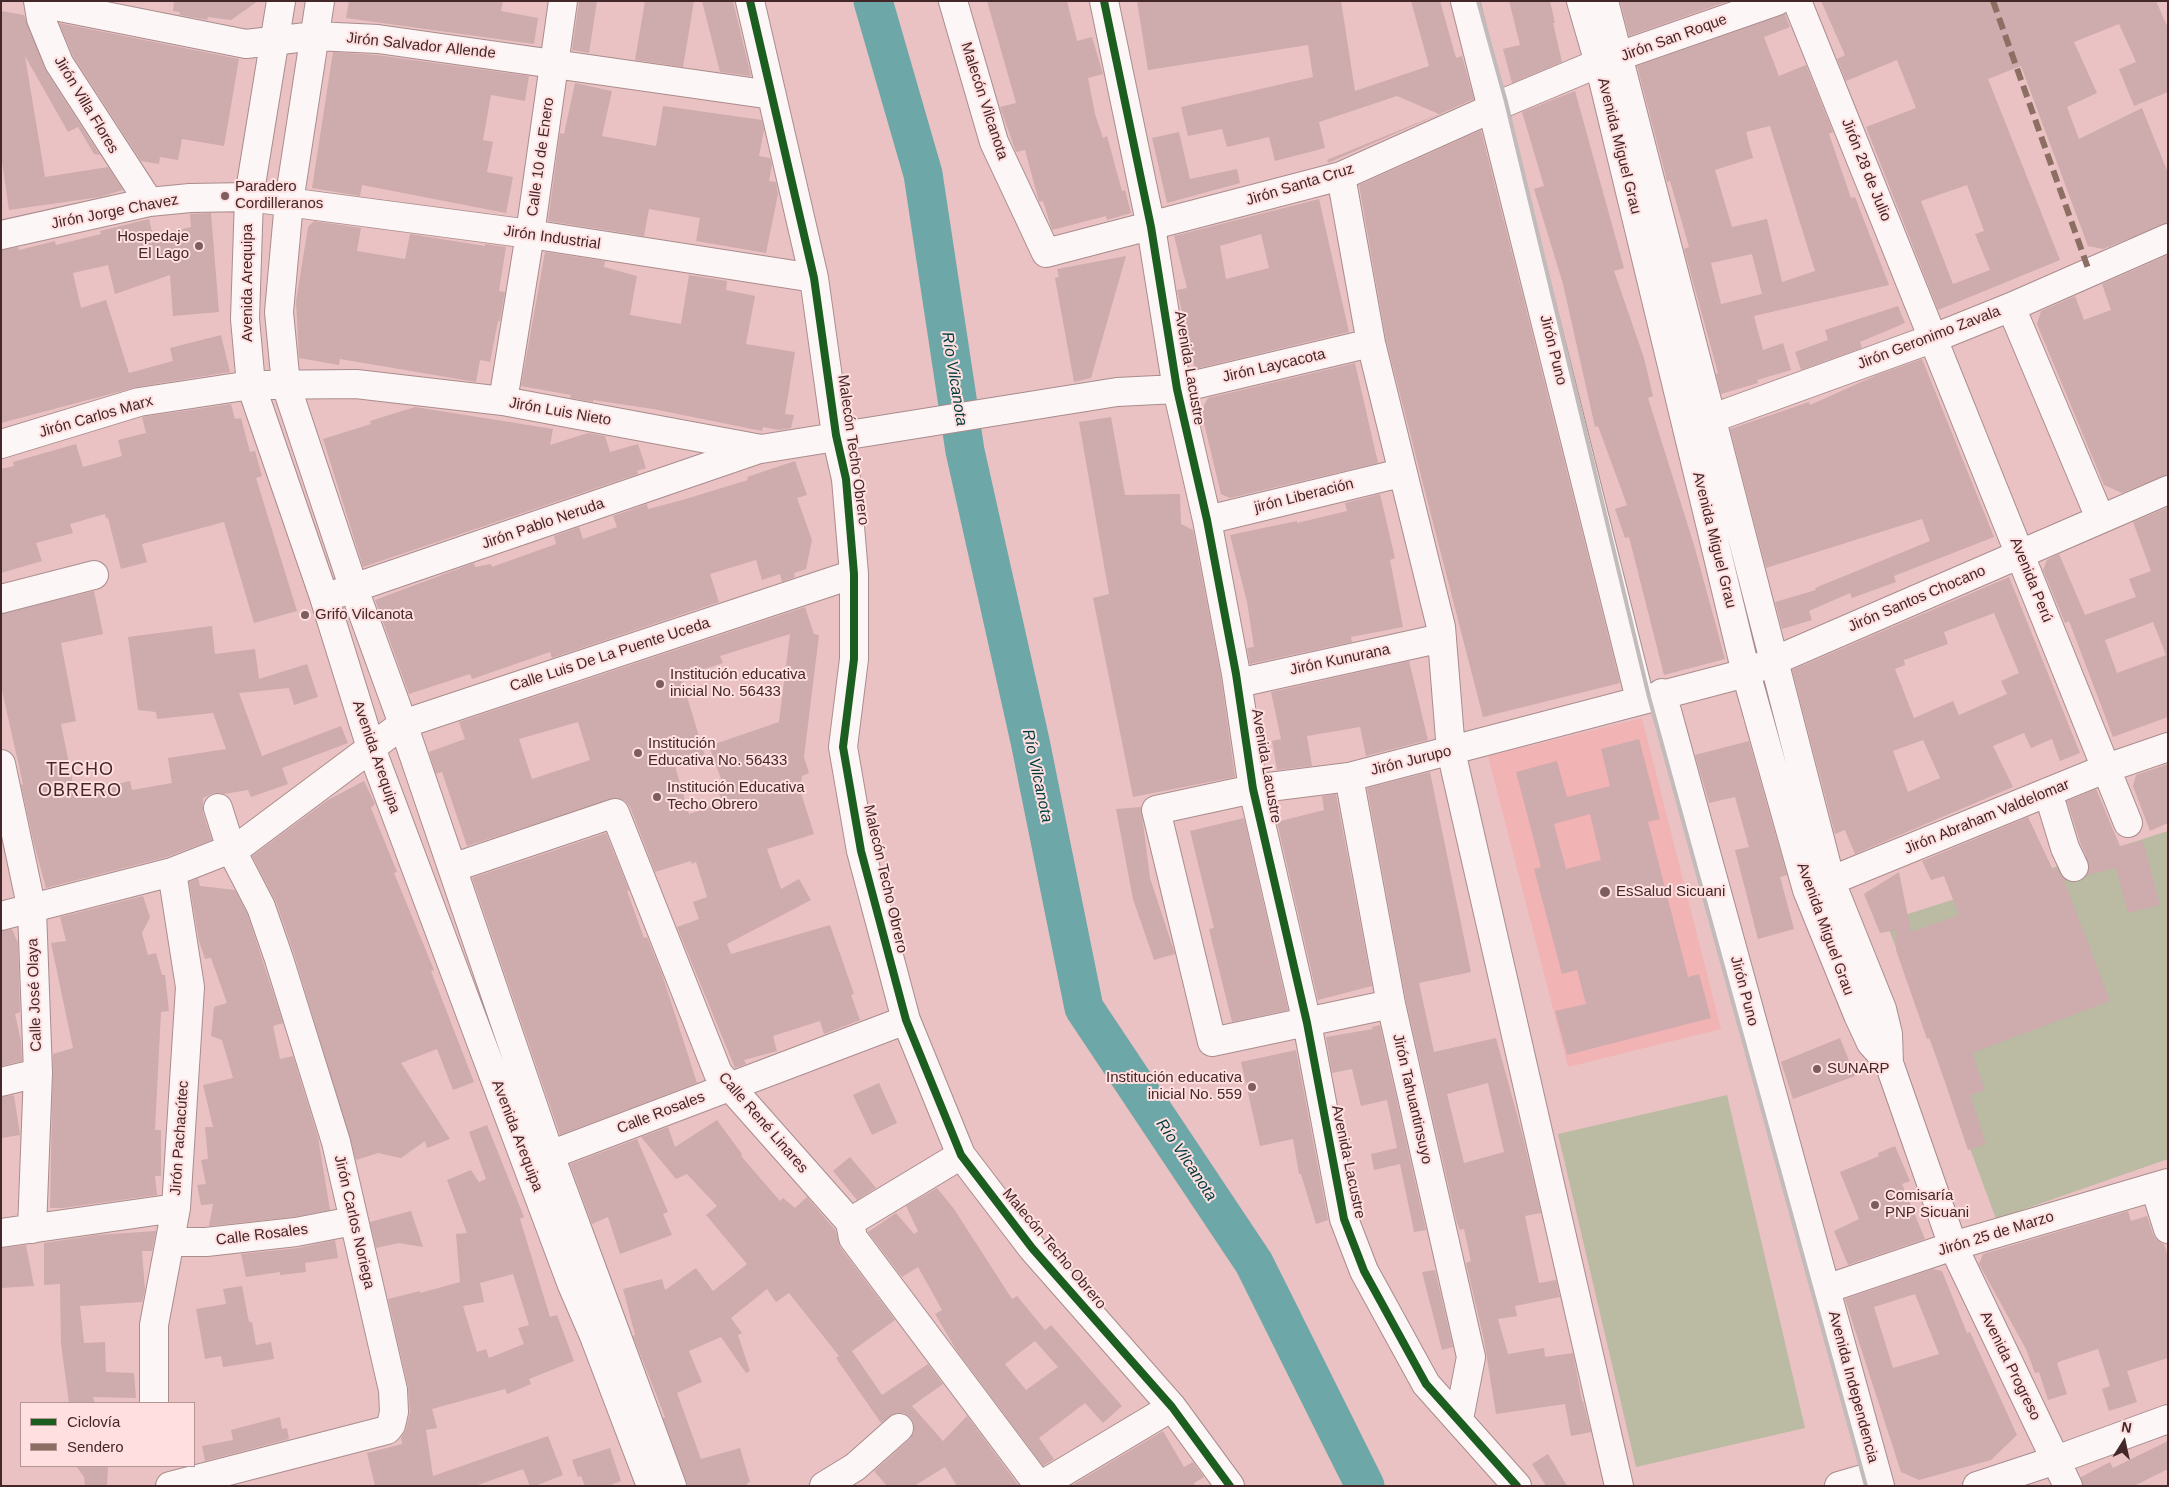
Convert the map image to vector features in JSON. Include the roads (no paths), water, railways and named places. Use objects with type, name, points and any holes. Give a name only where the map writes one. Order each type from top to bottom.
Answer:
[{"type":"street","name":"Jirón Salvador Allende","points":[[40,1],[58,7],[246,44],[315,36],[378,39],[772,95]]},
{"type":"street","name":"Jirón Villa Flores","points":[[40,1],[41,19],[59,63],[148,202]]},
{"type":"street","name":"Avenida Arequipa","points":[[281,1],[248,197],[245,319],[251,385],[324,597],[371,748],[672,1486]]},
{"type":"street","name":"Avenida Arequipa","points":[[320,1],[289,202],[279,312],[286,385],[354,589],[452,868],[539,1159],[651,1486]]},
{"type":"street","name":"Calle 10 de Enero","points":[[502,401],[530,234],[555,63],[562,1]]},
{"type":"street","name":"Malecón Techo Obrero","points":[[750,1],[814,278],[836,436],[846,478],[854,574],[854,659],[843,747],[862,852],[906,1020],[961,1155],[1032,1248],[1172,1407],[1230,1486]]},
{"type":"street","name":"Malecón Vilcanota","points":[[953,1],[994,142],[1046,253]]},
{"type":"street","name":"Avenida Lacustre","points":[[1104,1],[1151,226],[1176,389],[1207,520],[1238,683],[1253,789],[1307,1023],[1344,1219],[1364,1271],[1426,1384],[1460,1419],[1518,1486]]},
{"type":"street","name":"Jirón Puno","points":[[1465,1],[1492,108],[1651,696],[1826,1289]]},
{"type":"street","name":"Avenida Miguel Grau","points":[[1581,1],[1609,60],[1713,418],[1773,660],[1819,886]]},
{"type":"street","name":"Avenida Miguel Grau","points":[[1604,1],[1609,60],[1686,425],[1746,673],[1819,886],[1858,1015],[1871,1043],[1889,1063],[1953,1246]]},
{"type":"street","name":"Jirón San Roque","points":[[1609,60],[1777,1]]},
{"type":"street","name":"Jirón 28 de Julio","points":[[1797,1],[1934,338]]},
{"type":"street","name":"Jirón Santa Cruz","points":[[1046,253],[1341,176],[1492,108],[1609,60]]},
{"type":"street","points":[[1341,176],[1371,343],[1442,627],[1451,751],[1620,1486]]},
{"type":"street","name":"Jirón Jorge Chavez","points":[[1,235],[148,202],[190,198],[248,197],[289,202]]},
{"type":"street","name":"Jirón Industrial","points":[[289,202],[530,234],[814,278]]},
{"type":"street","name":"Jirón Geronimo Zavala","points":[[1686,425],[1713,418],[1934,338],[2168,238]]},
{"type":"street","points":[[2010,307],[2100,518]]},
{"type":"street","name":"Avenida Perú","points":[[1934,338],[2108,768],[2128,823]]},
{"type":"street","name":"Jirón Laycacota","points":[[867,431],[1118,392],[1176,389],[1371,343]]},
{"type":"street","name":"Jirón Luis Nieto","points":[[251,385],[356,384],[502,401],[761,449],[867,431]]},
{"type":"street","name":"Jirón Carlos Marx","points":[[1,444],[139,402],[251,385]]},
{"type":"street","name":"Jirón Pablo Neruda","points":[[324,597],[354,589],[761,449]]},
{"type":"street","name":"jirón Liberación","points":[[1207,520],[1402,473]]},
{"type":"street","name":"Jirón Santos Chocano","points":[[1651,696],[1746,673],[2168,490]]},
{"type":"street","name":"Calle Luis De La Puente Uceda","points":[[371,748],[403,724],[854,574]]},
{"type":"street","points":[[1,599],[94,575]]},
{"type":"street","name":"Jirón Kunurana","points":[[1238,683],[1442,638]]},
{"type":"street","name":"Jirón Jurupo","points":[[1307,1023],[1212,1042],[1156,810],[1253,789],[1349,776],[1451,751],[1651,696]]},
{"type":"street","name":"Jirón Abraham Valdelomar","points":[[1819,886],[2108,768],[2168,747]]},
{"type":"street","points":[[1,916],[32,910],[172,872],[242,845],[371,748]]},
{"type":"street","name":"Calle José Olaya","points":[[1,764],[32,910],[38,1073],[32,1229]]},
{"type":"street","name":"Jirón Tahuantinsuyo","points":[[1349,776],[1391,1004],[1471,1357],[1460,1419]]},
{"type":"street","points":[[2048,792],[2065,848],[2074,867]]},
{"type":"street","name":"Jirón Carlos Noriega","points":[[170,1486],[386,1430],[391,1425],[394,1412],[393,1390],[336,1142],[280,959],[261,907],[231,849],[218,808]]},
{"type":"street","name":"Calle René Linares","points":[[452,868],[614,814],[718,1073],[850,1222],[853,1238],[1039,1486]]},
{"type":"street","name":"Jirón Pachacútec","points":[[154,1402],[154,1325],[176,1208],[190,986],[172,872]]},
{"type":"street","points":[[1307,1023],[1391,1004]]},
{"type":"street","name":"Calle Rosales","points":[[539,1159],[906,1020]]},
{"type":"street","points":[[1,1082],[38,1073]]},
{"type":"street","points":[[850,1222],[961,1155]]},
{"type":"street","points":[[2162,1186],[2168,1229]]},
{"type":"street","name":"Jirón 25 de Marzo","points":[[1826,1289],[1953,1246],[2162,1186]]},
{"type":"street","points":[[1,1234],[176,1208]]},
{"type":"street","name":"Calle Rosales","points":[[170,1242],[206,1242],[296,1232],[353,1221]]},
{"type":"street","name":"Avenida Progreso","points":[[1953,1246],[2068,1486]]},
{"type":"street","name":"Avenida Independencia","points":[[1826,1289],[1879,1480]]},
{"type":"street","points":[[1039,1486],[1172,1407]]},
{"type":"street","points":[[1977,1486],[2056,1460],[2168,1419]]},
{"type":"street","points":[[833,1484],[899,1428]]},
{"type":"street","points":[[165,1467],[170,1486]]},
{"type":"street","points":[[1839,1486],[1879,1480]]},
{"type":"waterway","name":"Río Vilcanota","points":[[873,1],[923,174],[965,451],[1030,741],[1084,1008],[1254,1263],[1365,1486]]},
{"type":"railway","points":[[1478,1],[1506,102],[1649,697],[1866,1486]]},
{"type":"place","name":"Paradero Cordilleranos","points":[[225,196]]},
{"type":"place","name":"Hospedaje El Lago","points":[[199,246]]},
{"type":"place","name":"Grifo Vilcanota","points":[[305,615]]},
{"type":"place","name":"Institución educativa inicial No. 56433","points":[[660,684]]},
{"type":"place","name":"Institución Educativa No. 56433","points":[[638,753]]},
{"type":"place","name":"Institución Educativa Techo Obrero","points":[[657,797]]},
{"type":"place","name":"EsSalud Sicuani","points":[[1605,892]]},
{"type":"place","name":"SUNARP","points":[[1817,1069]]},
{"type":"place","name":"Institución educativa inicial No. 559","points":[[1252,1087]]},
{"type":"place","name":"Comisaría PNP Sicuani","points":[[1875,1205]]},
{"type":"district","name":"TECHO OBRERO","points":[[80,780]]}]
